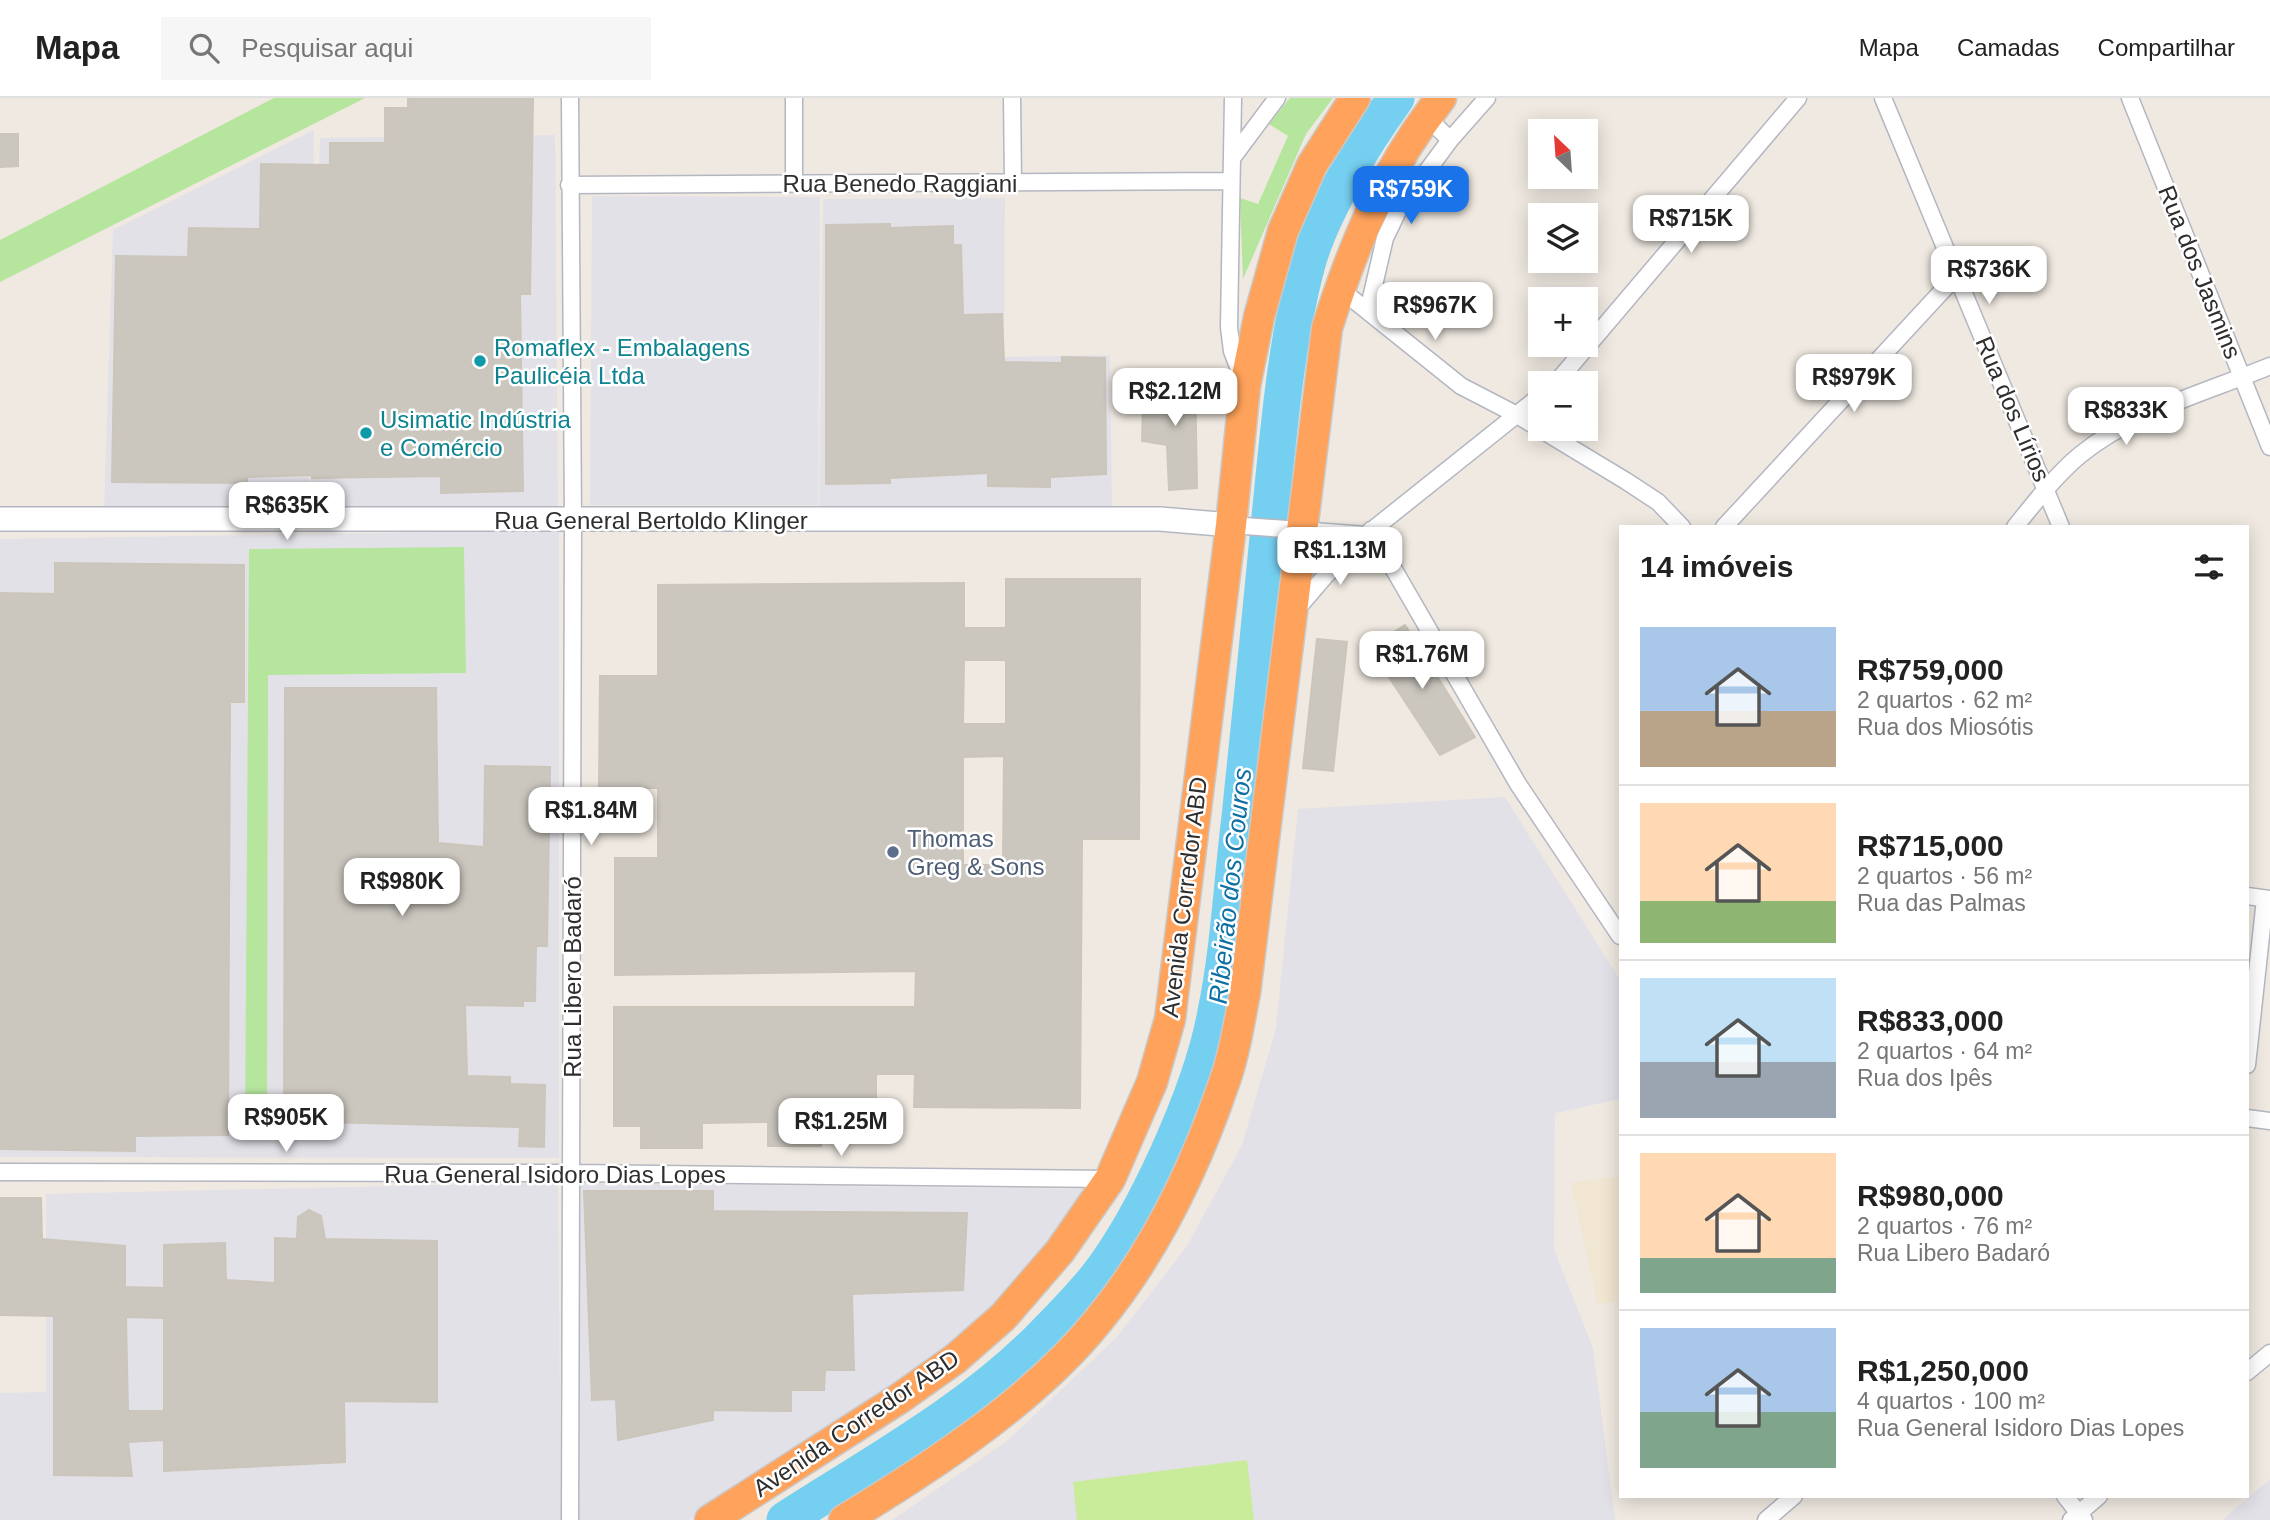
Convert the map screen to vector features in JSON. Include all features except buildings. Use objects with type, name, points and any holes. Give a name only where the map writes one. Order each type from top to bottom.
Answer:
[{"type":"highway","name":"Avenida Corredor ABD","points":[[710,1520],[900,1398],[955,1359],[1003,1317],[1059,1251],[1110,1179],[1152,1082],[1170,1019],[1238,525],[1245,386],[1259,317],[1283,231],[1312,165],[1355,98]]},
{"type":"highway","points":[[844,1520],[922,1473],[1040,1382],[1097,1323],[1143,1259],[1194,1162],[1226,1078],[1245,993],[1290,617],[1294,529],[1327,328],[1363,225],[1389,174],[1434,107]]},
{"type":"street","name":"Rua Libero Badaró","points":[[570,98],[573,521],[570,1520]]},
{"type":"street","points":[[794,98],[794,183]]},
{"type":"street","points":[[1012,98],[1013,182]]},
{"type":"street","points":[[1233,98],[1229,327],[1232,351],[1245,386]]},
{"type":"street","points":[[1233,157],[1277,98]]},
{"type":"street","points":[[1368,312],[1376,269],[1389,229],[1399,209],[1450,140],[1487,98]]},
{"type":"street","points":[[1566,371],[1798,98]]},
{"type":"street","name":"Rua dos Lírios","points":[[1883,98],[2060,525]]},
{"type":"street","name":"Rua dos Jasmins","points":[[2130,98],[2270,447]]},
{"type":"street","points":[[1434,107],[1450,140]]},
{"type":"street","name":"Rua Benedo Raggiani","points":[[569,186],[1230,181]]},
{"type":"street","points":[[1726,525],[1956,276]]},
{"type":"street","points":[[1340,289],[1461,386],[1517,415],[1658,502],[1680,525]]},
{"type":"street","points":[[2017,525],[2046,489],[2079,456],[2113,432],[2270,366]]},
{"type":"street","points":[[1290,617],[1327,573],[1368,533],[1528,406]]},
{"type":"street","name":"Rua General Bertoldo Klinger","points":[[0,519],[1160,519],[1368,533]]},
{"type":"street","points":[[1368,533],[1518,783],[1619,934]]},
{"type":"street","points":[[2249,896],[2267,899],[2249,1048]]},
{"type":"street","points":[[2249,1118],[2270,1121]]},
{"type":"street","name":"Rua General Isidoro Dias Lopes","points":[[0,1172],[571,1173],[1110,1179]]},
{"type":"street","points":[[2249,1370],[2270,1353]]},
{"type":"street","points":[[1766,1520],[1792,1498]]},
{"type":"street","points":[[2065,1498],[2078,1518],[2097,1498]]},
{"type":"shaded area","points":[[314,130],[308,509],[104,509],[113,230]]},
{"type":"shaded area","points":[[555,135],[558,509],[310,509],[320,138]]},
{"type":"shaded area","points":[[592,196],[820,197],[818,505],[590,505]]},
{"type":"shaded area","points":[[1005,198],[1004,357],[1110,355],[1112,509],[819,506],[823,199]]},
{"type":"shaded area","points":[[559,530],[559,1158],[0,1157],[0,539]]},
{"type":"shaded area","points":[[1505,797],[1619,978],[1619,1099],[1555,1113],[1554,1249],[1593,1348],[1615,1520],[892,1520],[1007,1441],[1117,1337],[1187,1246],[1242,1145],[1276,1028],[1298,809]]},
{"type":"shaded area","points":[[1619,1176],[1619,1301],[1598,1304],[1571,1183]]},
{"type":"shaded area","points":[[558,1182],[561,1520],[0,1520],[0,1393],[46,1392],[46,1194]]},
{"type":"shaded area","points":[[579,1183],[1084,1189],[1039,1256],[971,1330],[874,1401],[689,1520],[579,1520]]},
{"type":"shaded area","points":[[2270,1479],[2270,1520],[2222,1520],[2249,1498]]},
{"type":"green space","points":[[274,98],[365,98],[0,282],[0,240]]},
{"type":"green space","points":[[1290,98],[1333,98],[1306,134],[1243,279],[1240,198],[1258,204],[1288,136],[1269,124]]},
{"type":"green space","points":[[464,547],[466,673],[268,675],[267,1129],[245,1129],[249,549]]},
{"type":"green space","points":[[1247,1460],[1254,1520],[1077,1520],[1073,1482]]},
{"type":"waterway","name":"Ribeirão dos Couros","points":[[785,1520],[921,1434],[1017,1361],[1058,1321],[1114,1254],[1169,1152],[1209,1043],[1224,964],[1280,416],[1288,354],[1300,294],[1322,222],[1358,156],[1396,98]]},
{"type":"place","name":"Romaflex - Embalagens Paulicéia Ltda","points":[[480,361]]},
{"type":"place","name":"Usimatic Indústria e Comércio","points":[[366,433]]},
{"type":"place","name":"Thomas Greg & Sons","points":[[893,852]]}]
